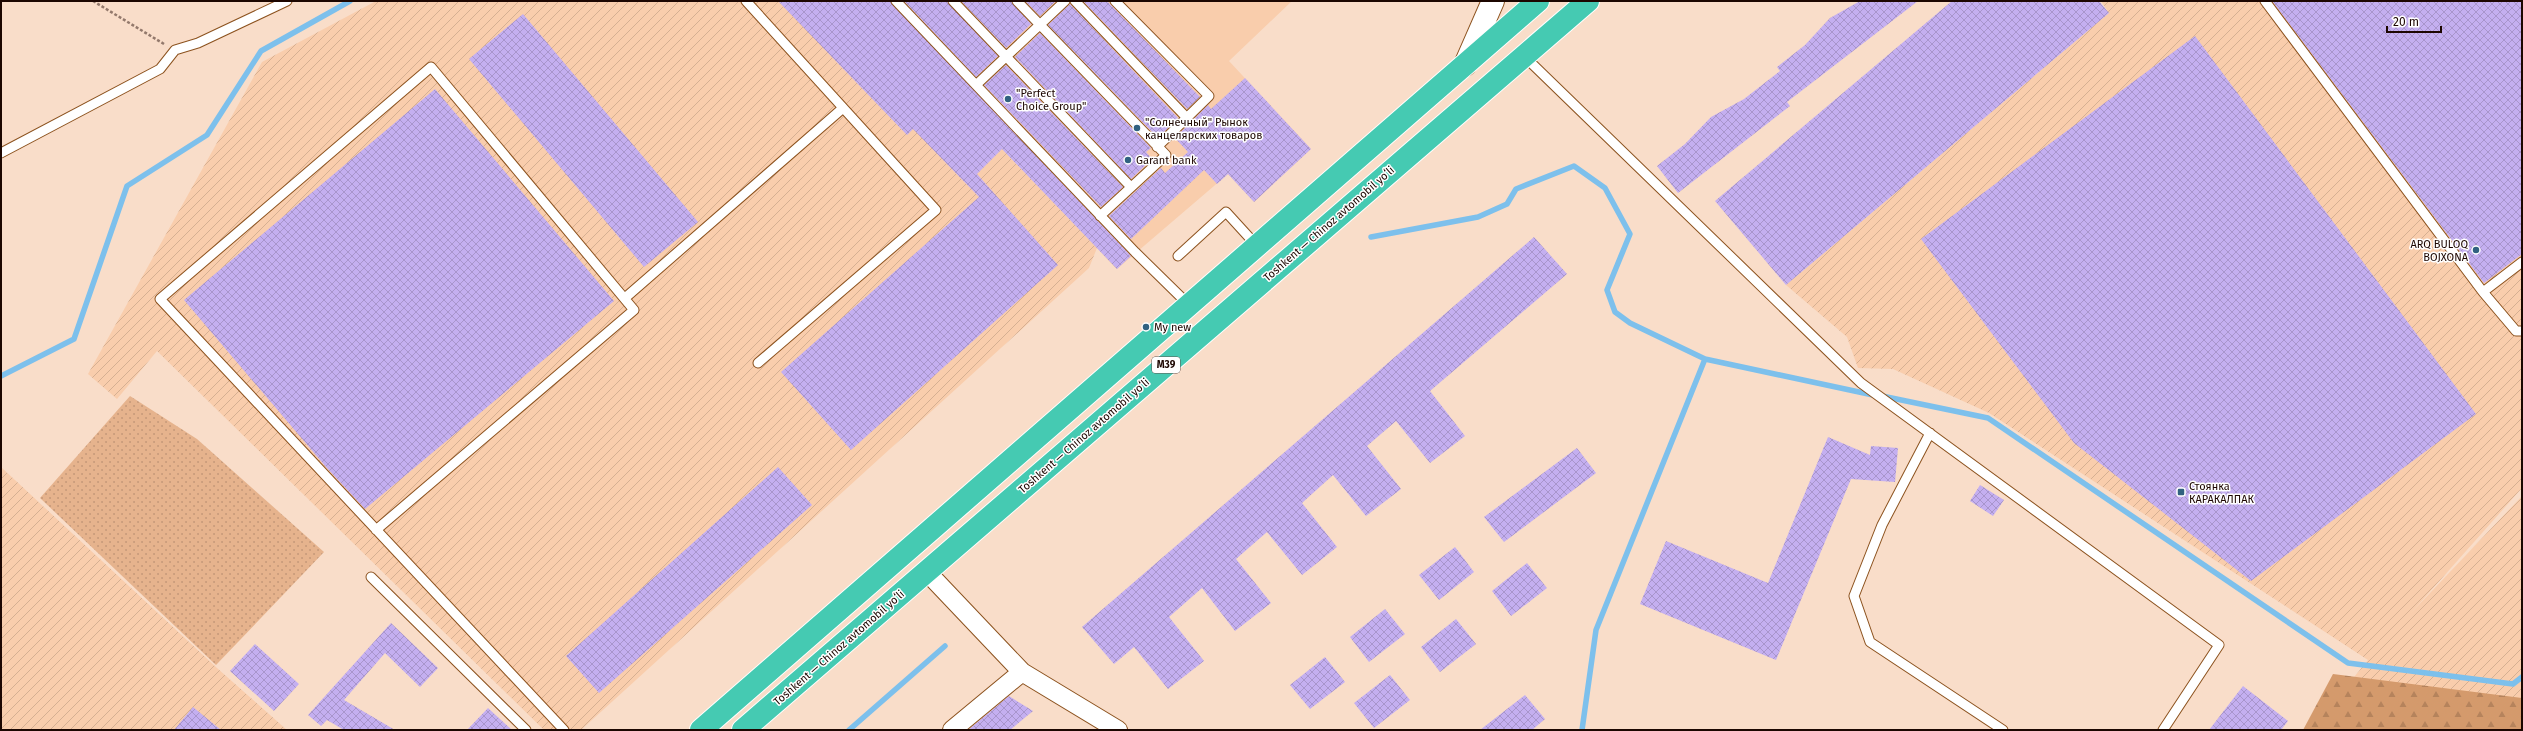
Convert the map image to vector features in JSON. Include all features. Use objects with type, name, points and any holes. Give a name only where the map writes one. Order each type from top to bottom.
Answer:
[{"type":"highway","name":"M39","points":[[701,730],[1538,1]]},
{"type":"highway","name":"Toshkent — Chinoz avtomobil yoʻli","points":[[744,730],[1588,1]]},
{"type":"street","name":"M39","points":[[1465,65],[1491,2]]},
{"type":"street","points":[[927,572],[1022,672],[1118,730]]},
{"type":"street","points":[[952,730],[1022,672]]},
{"type":"lane","points":[[1,154],[160,69],[175,50],[198,43],[287,1]]},
{"type":"lane","points":[[746,1],[936,210],[758,363]]},
{"type":"lane","points":[[896,1],[1100,216],[1189,305]]},
{"type":"lane","points":[[953,1],[1131,187]]},
{"type":"lane","points":[[1017,1],[1166,155],[1100,216]]},
{"type":"lane","points":[[976,85],[1065,1]]},
{"type":"lane","points":[[1075,1],[1187,118]]},
{"type":"lane","points":[[1115,1],[1209,96],[1157,147]]},
{"type":"lane","points":[[2266,1],[2483,292],[2516,331],[2522,331]]},
{"type":"lane","points":[[1524,56],[1870,390],[2219,645],[2163,730]]},
{"type":"lane","points":[[376,530],[634,310],[431,67],[160,299],[376,530],[564,730]]},
{"type":"lane","points":[[625,298],[843,108]]},
{"type":"lane","points":[[1178,256],[1226,212],[1257,246]]},
{"type":"lane","points":[[2483,292],[2522,262]]},
{"type":"lane","points":[[1930,433],[1882,525],[1854,596],[1870,642],[2003,730]]},
{"type":"lane","points":[[371,577],[526,730]]},
{"type":"path","points":[[93,1],[175,50]]},
{"type":"shaded area","points":[[376,1],[860,1],[1097,248],[1089,268],[581,730],[544,730],[157,351],[117,399],[88,374],[262,62]]},
{"type":"shaded area","name":"\"Солнечный\" Рынок канцелярских товаров","points":[[860,1],[1292,1],[1229,61],[1311,149],[1254,202],[1228,174],[1117,269]]},
{"type":"shaded area","points":[[2101,1],[2522,1],[2522,488],[2411,613],[2522,496],[2522,730],[2311,730],[2368,660],[1989,413],[1893,369],[1858,368],[1847,337],[1786,285],[2109,13]]},
{"type":"shaded area","points":[[130,396],[197,439],[324,552],[216,665],[40,498]]},
{"type":"shaded area","points":[[1,467],[217,668],[287,730],[1,730]]},
{"type":"green space","points":[[2333,674],[2522,698],[2522,730],[2303,730]]},
{"type":"building","points":[[778,1],[890,1],[1131,256],[1117,269],[1002,149],[977,174],[1058,265],[851,450],[781,372],[979,197],[913,129],[907,135]]},
{"type":"building","points":[[904,1],[947,1],[998,56],[976,77]]},
{"type":"building","points":[[961,1],[1011,1],[1031,24],[1006,48]]},
{"type":"building","points":[[1025,1],[1056,1],[1040,16]]},
{"type":"building","points":[[1083,1],[1107,1],[1200,97],[1187,109]]},
{"type":"building","points":[[1860,1],[1918,1],[1787,102],[1790,106],[1678,193],[1657,166],[1685,144],[1711,117],[1744,99],[1780,71],[1777,67],[1805,45],[1830,18]]},
{"type":"building","points":[[1952,1],[2099,1],[2109,13],[1786,285],[1715,201]]},
{"type":"building","name":"ARQ BULOQ BOJXONA","points":[[2272,1],[2522,1],[2522,254],[2484,283]]},
{"type":"building","points":[[1070,4],[1178,118],[1158,138],[1048,25]]},
{"type":"building","points":[[523,14],[698,222],[644,267],[469,59]]},
{"type":"building","points":[[1040,33],[1151,148],[1146,152],[1152,159],[1131,179],[1015,57]]},
{"type":"building","points":[[2195,36],[2476,414],[2251,581],[2074,443],[1921,239]]},
{"type":"building","points":[[1006,65],[1123,187],[1101,207],[984,85]]},
{"type":"building","points":[[1245,78],[1311,149],[1254,202],[1228,174],[1217,184],[1204,170],[1131,239],[1109,216],[1161,168],[1165,173],[1188,152],[1175,138],[1208,105],[1211,109]]},
{"type":"building","points":[[435,89],[614,301],[365,509],[326,467],[184,300]]},
{"type":"building","points":[[1534,237],[1567,274],[1430,391],[1465,436],[1430,463],[1396,421],[1367,446],[1401,489],[1366,516],[1333,475],[1302,503],[1337,547],[1302,575],[1267,532],[1236,559],[1271,603],[1235,631],[1202,588],[1169,617],[1204,661],[1168,689],[1134,647],[1114,664],[1082,627]]},
{"type":"building","points":[[1828,437],[1870,455],[1871,446],[1898,448],[1895,482],[1851,479],[1776,660],[1640,604],[1666,541],[1768,583]]},
{"type":"building","points":[[1577,448],[1596,473],[1504,542],[1484,517]]},
{"type":"building","points":[[778,467],[812,505],[599,693],[566,656]]},
{"type":"building","points":[[1980,485],[2004,500],[1993,516],[1970,501]]},
{"type":"building","points":[[1455,547],[1474,572],[1439,600],[1419,575]]},
{"type":"building","points":[[1527,563],[1547,588],[1511,616],[1492,591]]},
{"type":"building","points":[[1385,609],[1405,634],[1369,662],[1350,637]]},
{"type":"building","points":[[1456,619],[1476,644],[1440,672],[1421,647]]},
{"type":"building","points":[[391,623],[438,668],[420,687],[385,653],[344,700],[395,730],[344,730],[327,720],[321,726],[308,715]]},
{"type":"building","points":[[255,644],[299,684],[274,711],[230,671]]},
{"type":"building","points":[[1325,657],[1345,682],[1310,709],[1290,685]]},
{"type":"building","points":[[1390,675],[1410,700],[1374,728],[1354,703]]},
{"type":"building","points":[[2243,686],[2288,721],[2281,730],[2209,730]]},
{"type":"building","points":[[1525,695],[1545,719],[1532,730],[1480,730]]},
{"type":"building","points":[[1009,696],[1033,711],[1010,730],[968,730]]},
{"type":"building","points":[[193,707],[221,730],[174,730]]},
{"type":"building","points":[[488,708],[512,730],[467,730]]},
{"type":"waterway","points":[[1,376],[74,339],[127,186],[207,135],[261,51],[350,1]]},
{"type":"waterway","points":[[1371,237],[1478,217],[1507,204],[1516,189],[1574,166],[1605,188],[1630,234],[1607,290],[1615,312],[1630,323],[1705,359],[1873,395]]},
{"type":"waterway","points":[[1582,730],[1596,630],[1705,359]]},
{"type":"waterway","points":[[1882,396],[1988,418],[2348,663],[2513,684],[2522,677]]},
{"type":"waterway","points":[[849,730],[945,646]]},
{"type":"place","name":"\"Perfect Choice Group\"","points":[[1008,99]]},
{"type":"place","name":"\"Солнечный\" Рынок канцелярских товаров","points":[[1137,128]]},
{"type":"place","name":"Garant bank","points":[[1128,160]]},
{"type":"place","name":"ARQ BULOQ BOJXONA","points":[[2476,250]]},
{"type":"place","name":"My new","points":[[1146,327]]},
{"type":"place","name":"Стоянка КАРАКАЛПАК","points":[[2181,492]]}]
